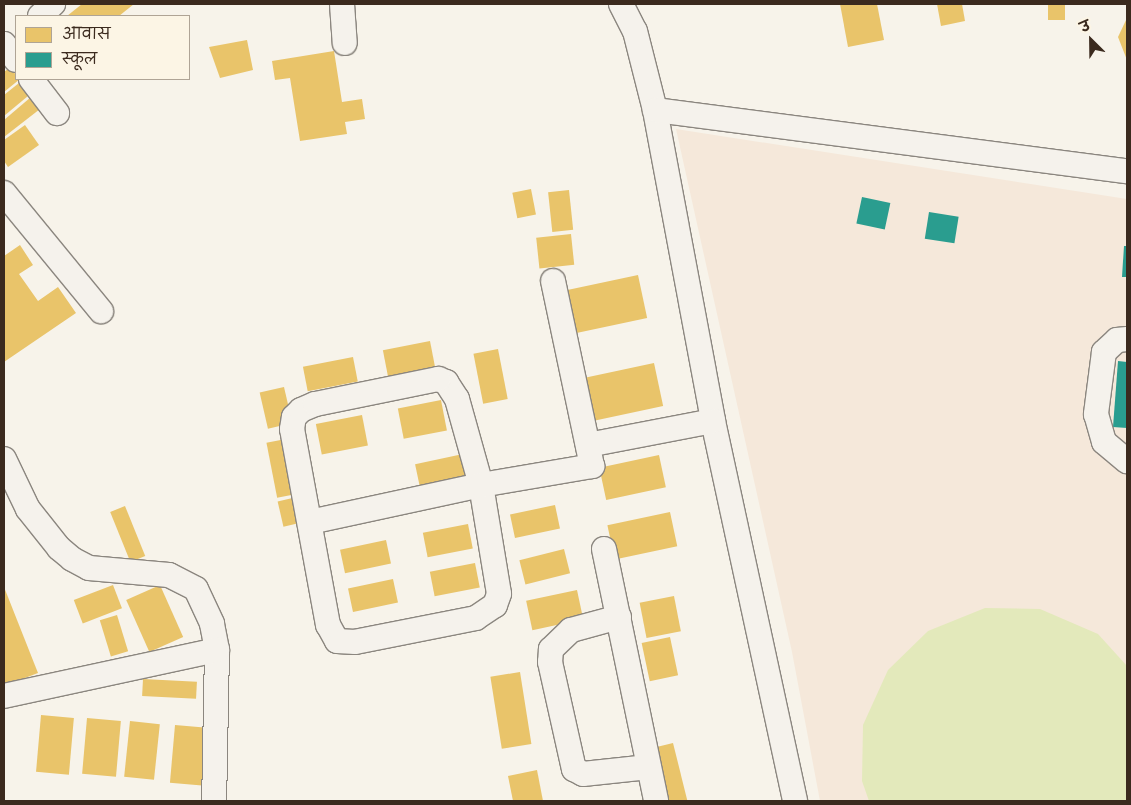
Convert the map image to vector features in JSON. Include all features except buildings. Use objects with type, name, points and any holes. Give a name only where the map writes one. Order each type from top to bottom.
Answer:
[{"type":"street","points":[[41,15],[53,4]]},
{"type":"street","points":[[342,4],[345,42]]},
{"type":"street","points":[[621,4],[635,32],[655,110],[713,421],[795,801]]},
{"type":"street","points":[[31,80],[57,113]]},
{"type":"street","points":[[655,110],[1127,171]]},
{"type":"street","points":[[4,193],[101,311]]},
{"type":"street","points":[[310,522],[481,485],[592,466],[553,281]]},
{"type":"street","points":[[1127,340],[1118,340],[1104,352],[1096,414],[1104,442],[1127,461]]},
{"type":"street","points":[[438,379],[446,382],[457,399],[481,485],[499,594],[488,612],[476,618],[355,642],[337,641],[328,625],[292,429],[294,417],[301,410],[315,404],[438,379]]},
{"type":"street","points":[[588,445],[713,421]]},
{"type":"street","points":[[4,459],[28,509],[59,548],[72,559],[89,568],[169,575],[196,589],[209,615],[217,650],[214,801]]},
{"type":"street","points":[[604,549],[656,801]]},
{"type":"street","points":[[619,617],[571,630],[551,649],[550,662],[574,769],[583,774],[649,767]]},
{"type":"street","points":[[4,696],[217,650]]},
{"type":"shaded area","points":[[676,129],[1127,199],[1127,801],[820,801],[792,652]]},
{"type":"green space","points":[[985,608],[1040,609],[1098,634],[1127,666],[1127,801],[869,801],[862,781],[863,725],[888,670],[928,631]]}]
